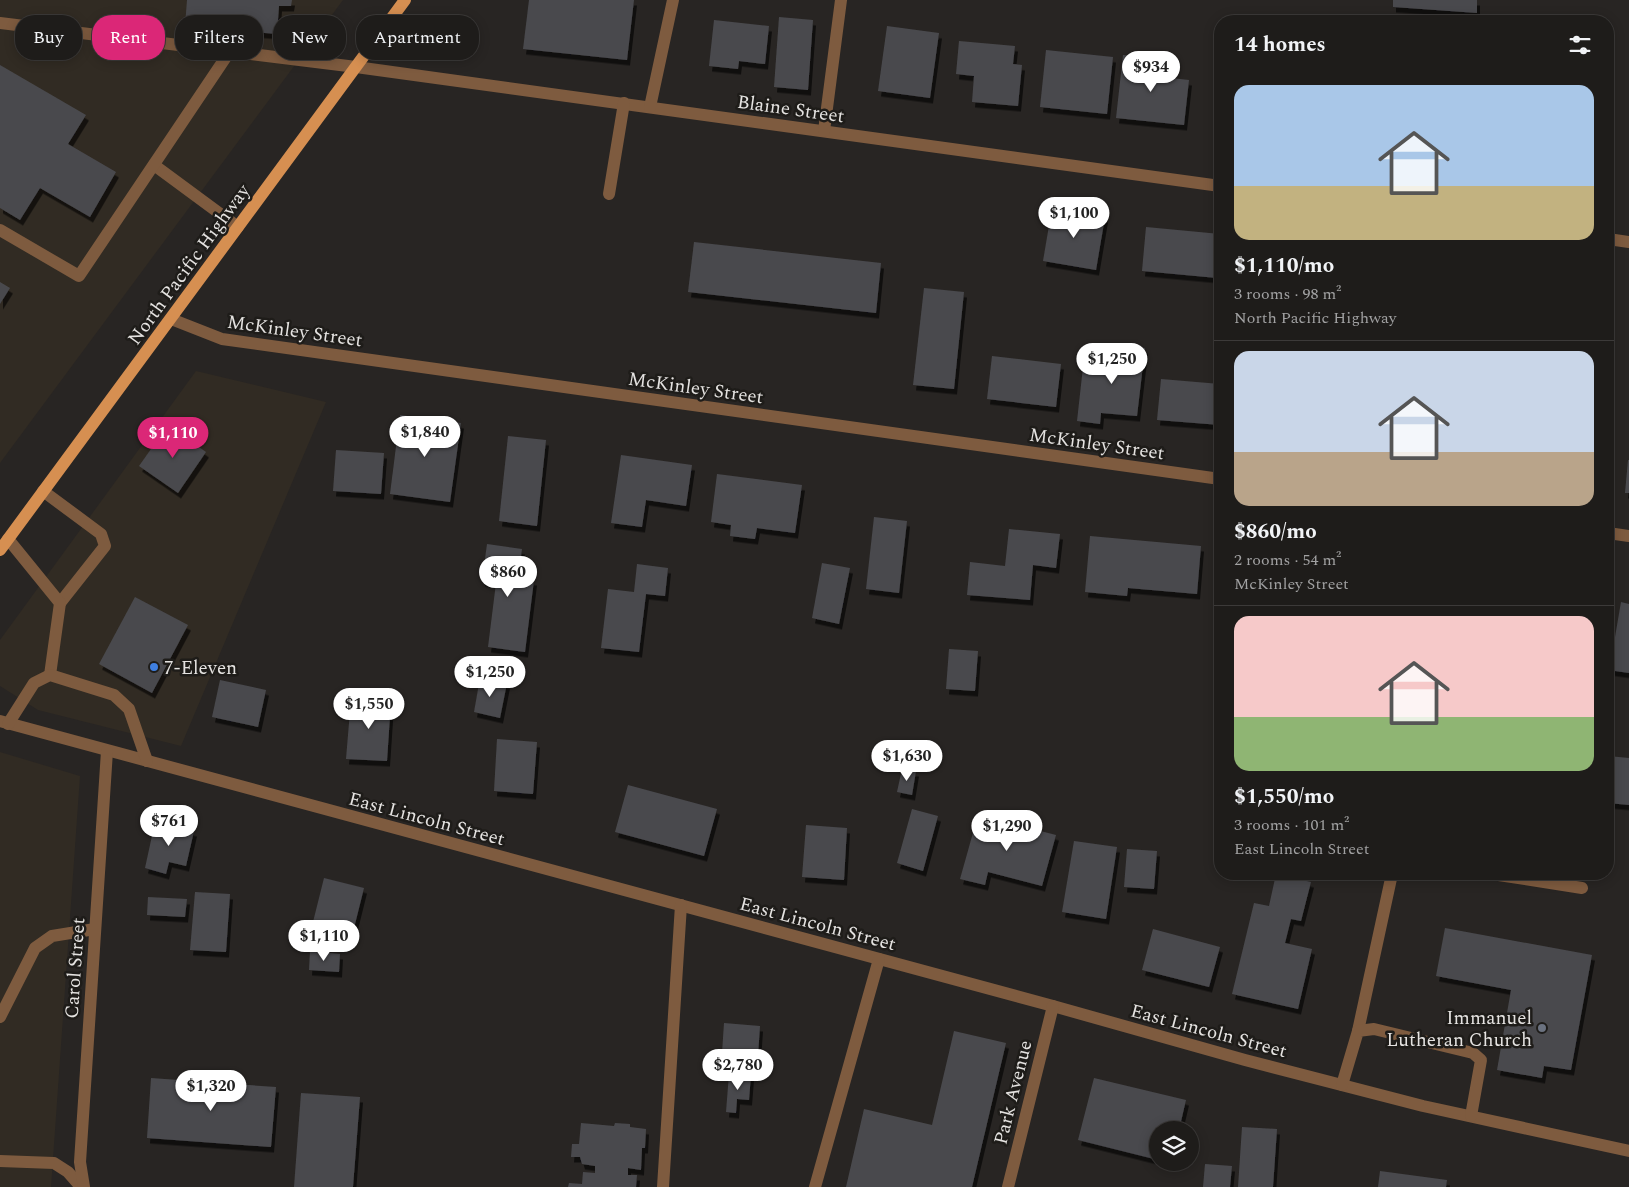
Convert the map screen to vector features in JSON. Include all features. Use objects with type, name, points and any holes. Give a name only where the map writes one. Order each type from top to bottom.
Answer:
[{"type":"main road","name":"North Pacific Highway","points":[[0,550],[405,0]]},
{"type":"street","points":[[650,107],[673,0]]},
{"type":"street","points":[[824,131],[841,0]]},
{"type":"street","name":"Blaine Street","points":[[0,23],[175,44]]},
{"type":"street","name":"Blaine Street","points":[[263,55],[356,66],[1214,185]]},
{"type":"street","points":[[0,230],[79,276],[224,60]]},
{"type":"street","points":[[609,194],[624,103]]},
{"type":"street","points":[[154,165],[238,227]]},
{"type":"street","points":[[1614,240],[1629,242]]},
{"type":"street","name":"McKinley Street","points":[[171,318],[222,339],[1214,478]]},
{"type":"street","points":[[44,491],[101,534],[105,546],[60,603],[50,675]]},
{"type":"street","points":[[1614,534],[1629,536]]},
{"type":"street","points":[[8,539],[60,603]]},
{"type":"street","points":[[4,722],[34,683],[50,675],[114,695],[129,709],[146,761]]},
{"type":"street","name":"East Lincoln Street","points":[[4,722],[1053,1006],[1245,1060],[1471,1116],[1628,1147]]},
{"type":"street","name":"Carol Street","points":[[82,1187],[80,1162],[107,751]]},
{"type":"street","points":[[1342,1085],[1358,1031],[1391,880]]},
{"type":"street","points":[[1531,880],[1582,888]]},
{"type":"street","points":[[663,1187],[681,906]]},
{"type":"street","points":[[0,1017],[35,948],[52,936],[95,929]]},
{"type":"street","points":[[815,1187],[879,959]]},
{"type":"street","name":"Park Avenue","points":[[1008,1187],[1053,1006]]},
{"type":"street","points":[[1358,1031],[1374,1030],[1473,1053],[1481,1060],[1471,1116]]},
{"type":"street","points":[[0,1161],[54,1163],[68,1172],[82,1187]]},
{"type":"shaded area","points":[[0,0],[343,0],[332,15],[273,15],[273,60],[299,60],[0,463]]},
{"type":"shaded area","points":[[196,371],[326,402],[181,746],[38,710],[0,686],[0,640]]},
{"type":"shaded area","points":[[0,752],[80,776],[51,1187],[0,1187]]},
{"type":"building","points":[[187,0],[292,0],[291,6],[279,6],[278,15],[273,15],[273,34],[263,33],[263,15],[186,15]]},
{"type":"building","points":[[529,0],[634,0],[627,60],[523,49]]},
{"type":"building","points":[[1393,0],[1477,0],[1477,13],[1393,7]]},
{"type":"building","points":[[779,17],[813,20],[808,90],[774,87]]},
{"type":"building","points":[[714,20],[769,26],[765,64],[739,61],[738,69],[709,66]]},
{"type":"building","points":[[887,26],[939,33],[930,98],[878,91]]},
{"type":"building","points":[[959,41],[1015,46],[1013,64],[1022,65],[1018,106],[972,102],[974,76],[956,74]]},
{"type":"building","points":[[1046,50],[1113,57],[1107,114],[1040,107]]},
{"type":"building","points":[[1123,55],[1164,59],[1162,77],[1189,80],[1184,125],[1116,118]]},
{"type":"building","points":[[0,65],[86,115],[68,144],[116,172],[90,217],[40,188],[20,220],[0,208]]},
{"type":"building","points":[[1052,208],[1105,217],[1096,270],[1043,261]]},
{"type":"building","points":[[1146,227],[1214,233],[1214,278],[1142,271]]},
{"type":"building","points":[[694,242],[881,263],[876,313],[688,292]]},
{"type":"building","points":[[0,282],[10,288],[0,304]]},
{"type":"building","points":[[924,288],[964,292],[954,389],[913,385]]},
{"type":"building","points":[[1109,344],[1145,348],[1137,416],[1101,413],[1100,424],[1077,421],[1083,367],[1105,370]]},
{"type":"building","points":[[992,356],[1061,364],[1056,407],[987,399]]},
{"type":"building","points":[[1161,379],[1214,383],[1214,425],[1157,420]]},
{"type":"building","points":[[400,415],[461,423],[450,502],[390,494]]},
{"type":"building","points":[[168,425],[206,452],[178,493],[139,466]]},
{"type":"building","points":[[508,436],[546,440],[537,526],[499,521]]},
{"type":"building","points":[[336,450],[384,453],[381,494],[333,491]]},
{"type":"building","points":[[621,455],[692,465],[686,506],[646,500],[642,527],[611,523]]},
{"type":"building","points":[[1628,460],[1629,493],[1625,493]]},
{"type":"building","points":[[717,474],[802,485],[795,533],[757,528],[755,539],[730,536],[731,525],[711,522]]},
{"type":"building","points":[[874,517],[907,521],[899,593],[866,589]]},
{"type":"building","points":[[1009,529],[1060,534],[1056,568],[1033,565],[1030,600],[967,595],[970,562],[1005,566]]},
{"type":"building","points":[[1090,536],[1201,546],[1197,594],[1128,588],[1127,596],[1085,592]]},
{"type":"building","points":[[487,544],[522,549],[518,578],[534,580],[525,652],[488,647],[496,583],[482,581]]},
{"type":"building","points":[[822,563],[850,568],[839,624],[812,618]]},
{"type":"building","points":[[637,564],[668,568],[665,596],[646,594],[639,652],[601,648],[608,589],[634,592]]},
{"type":"building","points":[[135,597],[188,625],[152,693],[99,664]]},
{"type":"building","points":[[1621,602],[1629,604],[1629,673],[1614,671],[1615,637]]},
{"type":"building","points":[[949,649],[978,651],[975,691],[946,689]]},
{"type":"building","points":[[480,678],[507,683],[500,718],[474,712]]},
{"type":"building","points":[[220,680],[266,690],[258,727],[212,717]]},
{"type":"building","points":[[351,699],[391,701],[387,761],[346,759]]},
{"type":"building","points":[[497,739],[537,742],[533,794],[494,791]]},
{"type":"building","points":[[1614,757],[1629,758],[1629,805],[1614,804]]},
{"type":"building","points":[[902,769],[916,771],[912,795],[897,792]]},
{"type":"building","points":[[628,785],[717,809],[704,856],[615,832]]},
{"type":"building","points":[[912,809],[938,816],[923,871],[897,863]]},
{"type":"building","points":[[978,815],[1056,835],[1042,886],[988,872],[985,885],[960,879]]},
{"type":"building","points":[[155,822],[194,831],[186,866],[169,862],[166,874],[145,868]]},
{"type":"building","points":[[806,825],[847,828],[844,880],[802,877]]},
{"type":"building","points":[[1074,841],[1117,847],[1106,919],[1062,912]]},
{"type":"building","points":[[1127,849],[1157,851],[1154,889],[1124,887]]},
{"type":"building","points":[[324,878],[364,888],[350,944],[310,934]]},
{"type":"building","points":[[1275,880],[1302,880],[1311,882],[1301,921],[1291,919],[1285,943],[1312,949],[1298,1009],[1232,994],[1254,903],[1269,906]]},
{"type":"building","points":[[195,892],[230,894],[226,952],[190,950]]},
{"type":"building","points":[[148,897],[187,899],[185,917],[147,915]]},
{"type":"building","name":"Immanuel Lutheran Church","points":[[1445,928],[1592,955],[1571,1070],[1544,1066],[1542,1078],[1497,1070],[1511,990],[1436,976]]},
{"type":"building","points":[[1153,929],[1220,947],[1209,987],[1142,970]]},
{"type":"building","points":[[310,951],[340,954],[339,972],[309,970]]},
{"type":"building","points":[[724,1023],[760,1026],[757,1070],[721,1068]]},
{"type":"building","points":[[954,1031],[1006,1043],[972,1187],[846,1187],[864,1109],[932,1125]]},
{"type":"building","points":[[729,1074],[751,1075],[749,1100],[737,1099],[736,1113],[726,1112]]},
{"type":"building","points":[[151,1078],[276,1087],[271,1147],[147,1138]]},
{"type":"building","points":[[1094,1078],[1186,1100],[1181,1121],[1149,1121],[1149,1158],[1078,1140]]},
{"type":"building","points":[[301,1093],[360,1097],[353,1187],[294,1187]]},
{"type":"building","points":[[581,1123],[614,1126],[615,1123],[630,1124],[630,1127],[646,1129],[645,1148],[642,1148],[641,1170],[628,1168],[628,1175],[637,1175],[636,1187],[568,1187],[569,1183],[582,1184],[583,1172],[595,1173],[595,1166],[582,1164],[580,1157],[571,1157],[572,1144],[579,1144]]},
{"type":"building","points":[[1242,1127],[1277,1129],[1273,1187],[1238,1187]]},
{"type":"building","points":[[1205,1164],[1232,1166],[1230,1187],[1203,1187]]},
{"type":"building","points":[[1380,1171],[1447,1180],[1446,1187],[1378,1187]]},
{"type":"place","name":"7-Eleven","points":[[154,667]]},
{"type":"place","name":"Immanuel Lutheran Church","points":[[1542,1028]]}]
